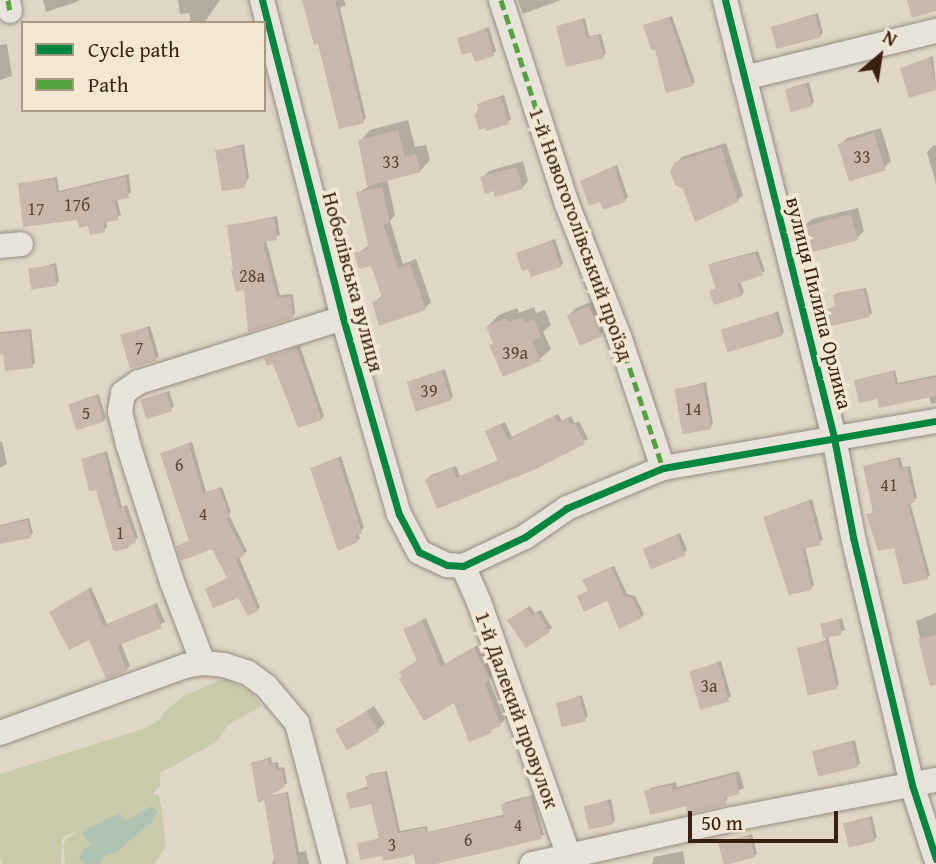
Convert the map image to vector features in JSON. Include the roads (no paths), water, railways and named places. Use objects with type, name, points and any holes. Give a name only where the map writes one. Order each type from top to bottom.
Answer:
[{"type":"street","name":"Нобелівська вулиця","points":[[262,0],[344,318],[399,513],[414,545],[433,561],[463,566]]},
{"type":"street","name":"1-й Новогоголівський проїзд","points":[[500,0],[567,204],[620,339],[663,468]]},
{"type":"street","name":"вулиця Пилипа Орлика","points":[[725,0],[834,438],[853,537],[912,785],[936,859]]},
{"type":"street","points":[[744,78],[936,32]]},
{"type":"street","points":[[203,663],[172,582],[128,444],[120,412],[123,393],[139,382],[344,318]]},
{"type":"street","points":[[463,566],[525,537],[567,508],[663,468],[936,421]]},
{"type":"street","name":"1-й Далекий провулок","points":[[463,566],[479,602],[569,856]]},
{"type":"street","points":[[0,733],[133,684],[203,663],[225,665],[247,673],[282,702],[297,723],[334,864]]},
{"type":"street","points":[[532,864],[733,818],[936,780]]}]
